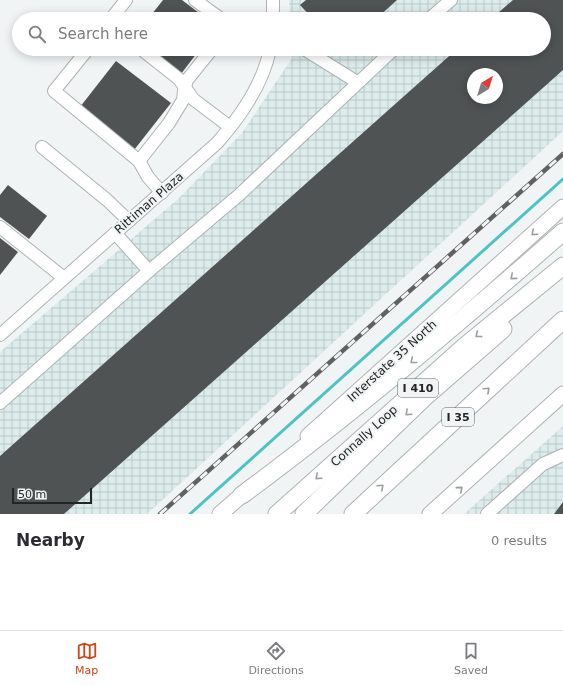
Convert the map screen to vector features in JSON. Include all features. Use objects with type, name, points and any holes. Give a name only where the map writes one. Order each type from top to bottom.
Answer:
[{"type":"highway","points":[[242,495],[299,453],[431,346],[563,232]]},
{"type":"highway","name":"Connally Loop","points":[[276,514],[464,346],[563,266]]},
{"type":"highway","points":[[304,514],[426,396],[563,276]]},
{"type":"highway","name":"I 35","points":[[352,514],[563,320]]},
{"type":"main road","name":"Interstate 35 North","points":[[220,514],[563,207]]},
{"type":"main road","points":[[430,514],[563,394]]},
{"type":"street","points":[[117,12],[126,0]]},
{"type":"street","points":[[273,0],[273,12]]},
{"type":"street","points":[[437,12],[451,0]]},
{"type":"street","points":[[202,2],[213,12]]},
{"type":"street","points":[[82,56],[54,91],[139,161],[148,177],[162,192]]},
{"type":"street","points":[[150,56],[179,79],[193,99],[230,127]]},
{"type":"street","points":[[139,161],[169,123],[183,100],[188,80],[207,56]]},
{"type":"street","name":"Rittiman Plaza","points":[[0,335],[217,143],[237,120],[260,79],[268,56]]},
{"type":"street","points":[[315,56],[357,82]]},
{"type":"street","points":[[0,403],[239,194],[386,56]]},
{"type":"street","points":[[42,147],[107,200],[129,221]]},
{"type":"street","points":[[0,227],[64,278]]},
{"type":"street","points":[[115,233],[149,272]]},
{"type":"street","points":[[487,514],[543,464],[563,455]]},
{"type":"shaded area","points":[[289,0],[563,0],[563,131],[147,514],[0,514],[0,352],[178,199],[242,133],[292,58],[292,56],[551,56],[551,12],[290,12]]},
{"type":"shaded area","points":[[563,426],[563,514],[464,514]]},
{"type":"building","points":[[163,0],[182,0],[198,12],[154,12]]},
{"type":"building","points":[[306,0],[397,0],[384,12],[306,12],[300,5]]},
{"type":"building","points":[[513,0],[563,0],[563,70],[64,514],[0,514],[0,456],[449,56],[551,56],[551,12],[499,12]]},
{"type":"building","points":[[158,56],[195,56],[181,74]]},
{"type":"building","points":[[116,61],[171,103],[134,150],[80,107]]},
{"type":"building","points":[[8,185],[47,216],[29,239],[0,217],[0,195]]},
{"type":"building","points":[[0,238],[18,252],[0,275]]},
{"type":"building","points":[[563,502],[563,514],[554,514]]},
{"type":"waterway","points":[[190,514],[563,179]]},
{"type":"railway","points":[[160,514],[563,154]]}]
